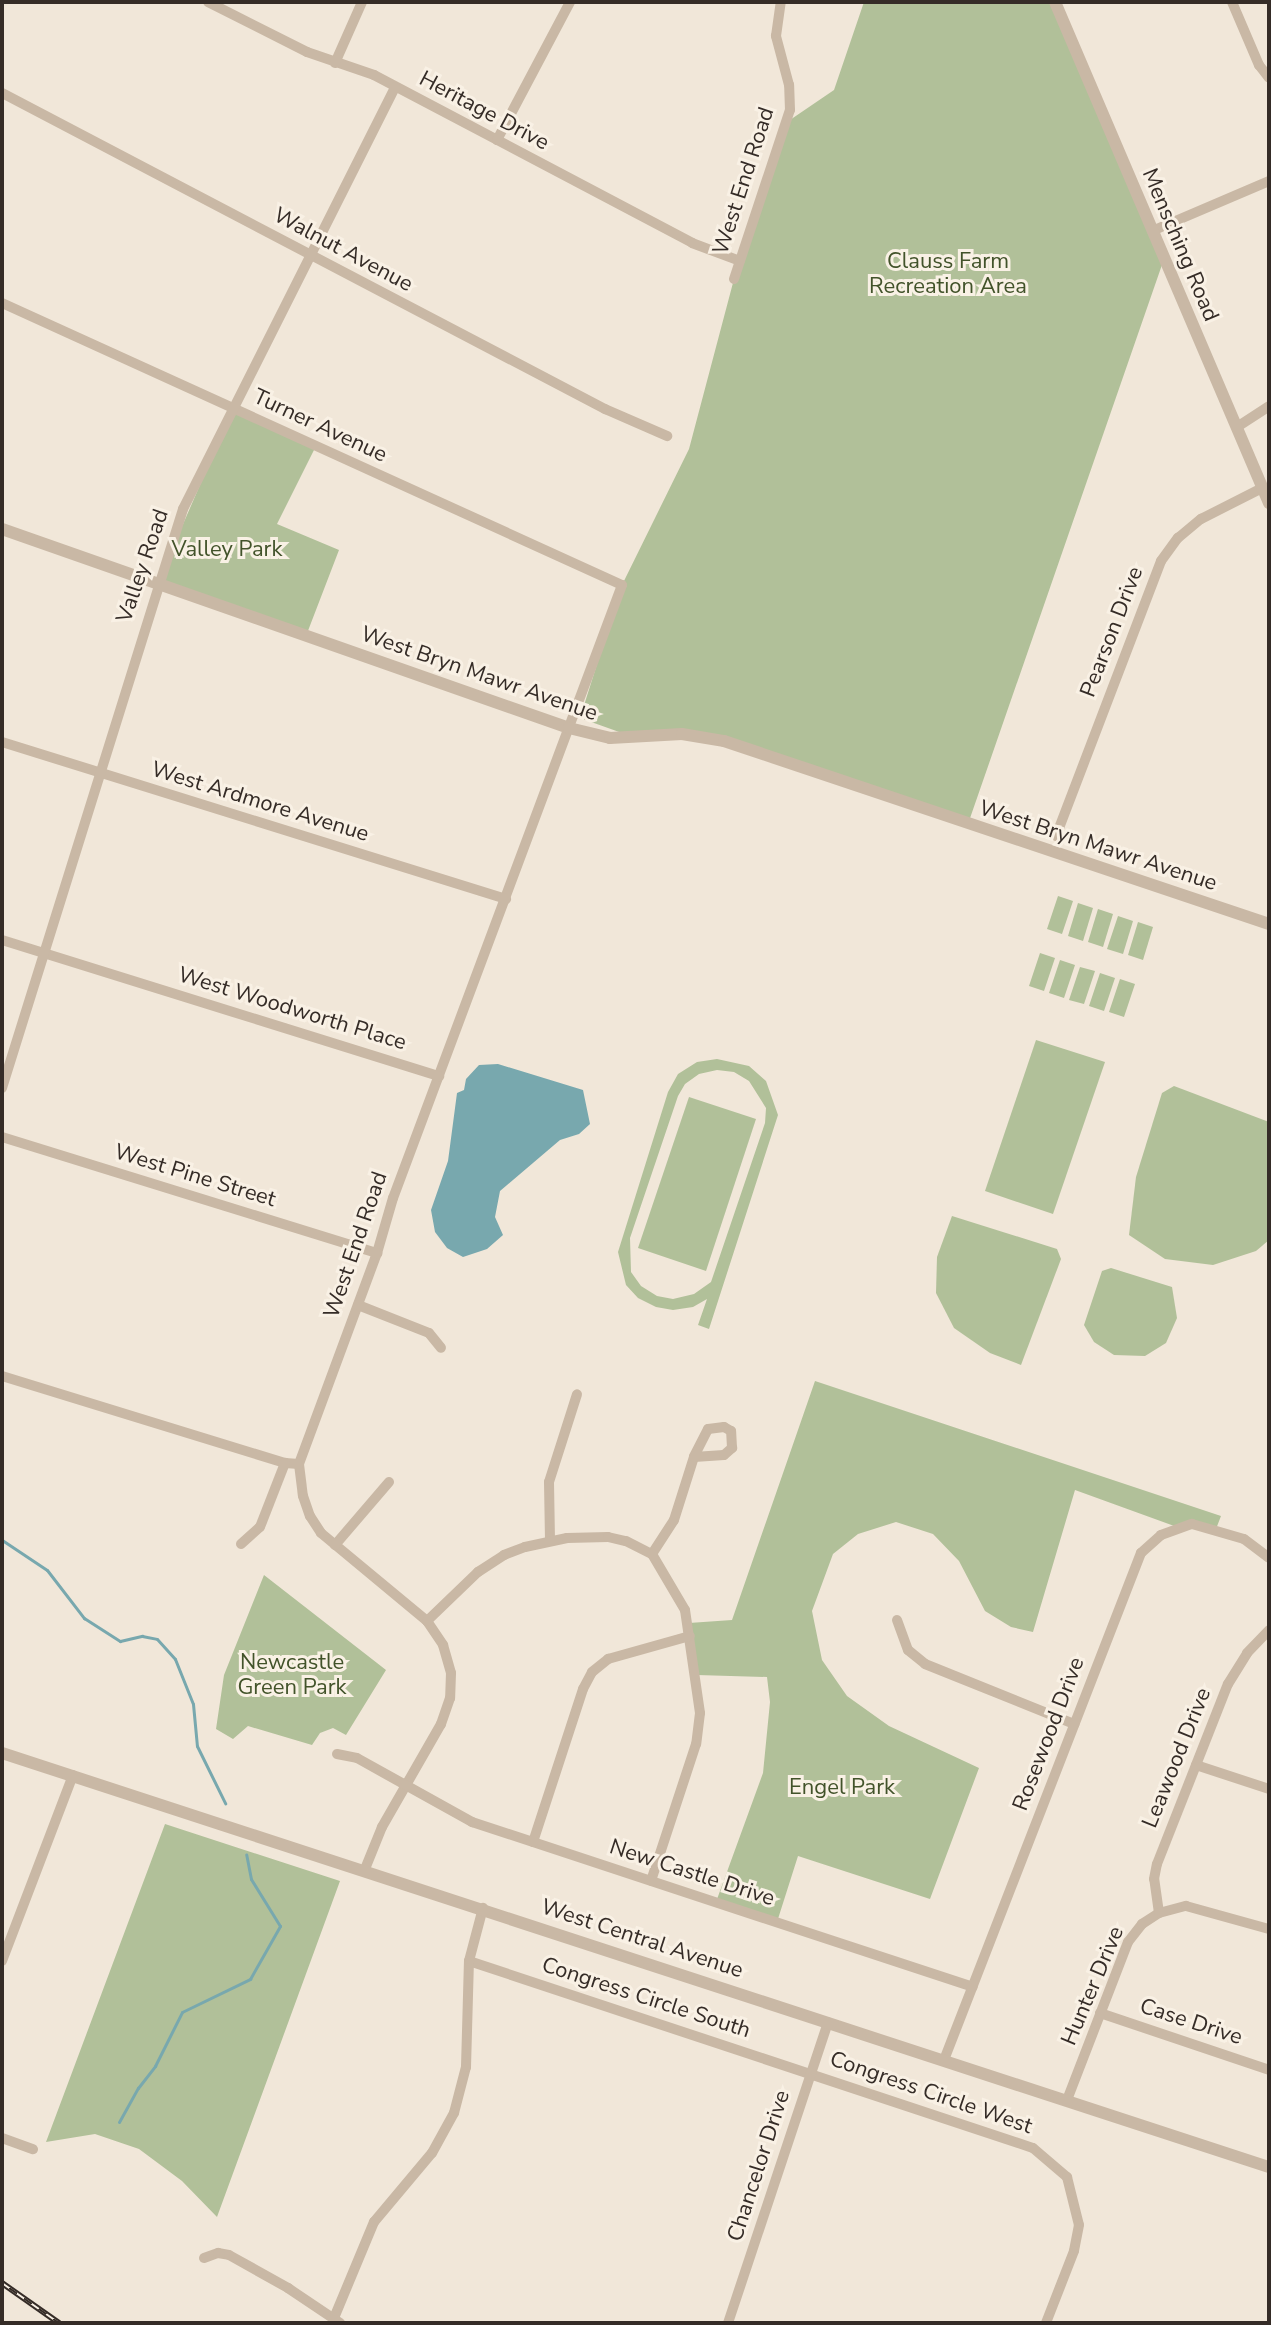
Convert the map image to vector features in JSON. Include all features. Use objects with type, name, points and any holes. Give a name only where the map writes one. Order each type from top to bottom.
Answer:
[{"type":"street","name":"Heritage Drive","points":[[208,2],[307,52],[374,75],[692,243],[740,261]]},
{"type":"street","points":[[335,63],[362,2]]},
{"type":"street","points":[[497,140],[570,2]]},
{"type":"street","name":"West End Road","points":[[734,279],[790,110],[789,85],[776,36],[781,2]]},
{"type":"street","name":"Mensching Road","points":[[1055,2],[1269,503]]},
{"type":"street","points":[[1232,2],[1259,65],[1269,78]]},
{"type":"street","name":"Valley Road","points":[[2,1088],[157,584],[183,509],[395,87]]},
{"type":"street","name":"Walnut Avenue","points":[[2,93],[605,409],[667,436]]},
{"type":"street","points":[[1152,231],[1269,181]]},
{"type":"street","name":"Turner Avenue","points":[[2,303],[622,585]]},
{"type":"street","points":[[1237,427],[1269,406]]},
{"type":"street","name":"Pearson Drive","points":[[1056,836],[1161,561],[1178,538],[1201,519],[1262,488]]},
{"type":"street","name":"West Bryn Mawr Avenue","points":[[2,529],[569,728],[610,738],[682,734],[724,741],[1269,924]]},
{"type":"street","name":"West End Road","points":[[365,1869],[405,1786],[441,1724],[451,1690],[447,1656],[427,1621],[335,1545],[310,1516],[299,1464],[318,1405],[377,1253],[393,1198],[622,585]]},
{"type":"street","name":"West Ardmore Avenue","points":[[2,742],[506,899]]},
{"type":"street","name":"West Woodworth Place","points":[[2,940],[439,1076]]},
{"type":"street","name":"West Pine Street","points":[[2,1137],[377,1253]]},
{"type":"street","points":[[358,1305],[429,1333],[441,1348]]},
{"type":"street","points":[[2,1376],[285,1463],[299,1464]]},
{"type":"street","points":[[550,1540],[549,1482],[577,1394]]},
{"type":"street","points":[[652,1554],[674,1520],[694,1457]]},
{"type":"street","points":[[241,1544],[260,1527],[285,1463]]},
{"type":"street","points":[[335,1545],[389,1482]]},
{"type":"street","name":"Rosewood Drive","points":[[944,2060],[1139,1558],[1150,1543],[1177,1527],[1192,1524],[1228,1533],[1268,1553]]},
{"type":"street","points":[[427,1621],[478,1572],[504,1555],[550,1540],[608,1537],[626,1541],[652,1554],[685,1610],[699,1689],[700,1725],[651,1881]]},
{"type":"street","points":[[897,1620],[908,1650],[925,1664],[1074,1724]]},
{"type":"street","name":"Leawood Drive","points":[[1159,1913],[1154,1879],[1157,1864],[1228,1684],[1247,1653],[1269,1630]]},
{"type":"street","points":[[533,1842],[583,1689],[592,1672],[608,1659],[690,1636]]},
{"type":"street","name":"West Central Avenue","points":[[2,1753],[365,1869],[1269,2167]]},
{"type":"street","name":"New Castle Drive","points":[[337,1754],[357,1758],[462,1817],[973,1987]]},
{"type":"street","points":[[1196,1765],[1269,1789]]},
{"type":"street","points":[[2,1961],[73,1775]]},
{"type":"street","points":[[1159,1913],[1196,1906],[1269,1929]]},
{"type":"street","points":[[204,2258],[218,2253],[229,2255],[337,2320],[379,2213],[432,2153],[454,2113],[467,2057],[469,1961],[483,1908]]},
{"type":"street","name":"Hunter Drive","points":[[1067,2100],[1128,1942],[1142,1924],[1159,1913]]},
{"type":"street","name":"Congress Circle South","points":[[469,1961],[811,2074]]},
{"type":"street","name":"Case Drive","points":[[1100,2013],[1269,2070]]},
{"type":"street","name":"Chancelor Drive","points":[[728,2323],[828,2022]]},
{"type":"street","name":"Congress Circle West","points":[[811,2074],[1033,2148],[1067,2177],[1078,2208],[1077,2238],[1046,2323]]},
{"type":"street","points":[[2,2138],[33,2149]]},
{"type":"green space","name":"Clauss Farm Recreation Area","points":[[864,2],[1057,2],[1164,259],[968,824],[724,741],[636,738],[580,718],[622,585],[689,449],[734,279],[787,122],[834,90]]},
{"type":"green space","name":"Valley Park","points":[[233,409],[316,446],[277,524],[339,550],[306,636],[157,584]]},
{"type":"green space","points":[[1058,896],[1073,901],[1062,934],[1047,929]]},
{"type":"green space","points":[[1078,903],[1093,908],[1083,941],[1068,936]]},
{"type":"green space","points":[[1098,909],[1113,914],[1103,947],[1088,942]]},
{"type":"green space","points":[[1118,916],[1133,921],[1123,954],[1107,949]]},
{"type":"green space","points":[[1138,922],[1153,927],[1143,960],[1128,955]]},
{"type":"green space","points":[[1040,953],[1055,958],[1044,991],[1029,986]]},
{"type":"green space","points":[[1060,960],[1075,965],[1064,998],[1049,993]]},
{"type":"green space","points":[[1080,967],[1095,971],[1084,1004],[1069,1000]]},
{"type":"green space","points":[[1100,973],[1115,978],[1104,1011],[1089,1006]]},
{"type":"green space","points":[[1120,979],[1135,984],[1124,1017],[1109,1012]]},
{"type":"green space","points":[[1036,1040],[1105,1062],[1053,1214],[985,1191]]},
{"type":"green space","points":[[717,1059],[749,1066],[766,1081],[778,1115],[709,1329],[698,1325],[707,1299],[693,1307],[673,1310],[656,1307],[638,1298],[626,1285],[618,1252],[668,1092],[678,1074],[697,1062]],"holes":[[[717,1070],[734,1072],[749,1081],[766,1108],[765,1123],[711,1282],[694,1294],[673,1299],[657,1296],[641,1286],[631,1272],[630,1238],[678,1096],[685,1084],[699,1074]]]},
{"type":"green space","points":[[1174,1086],[1269,1122],[1269,1240],[1256,1251],[1213,1265],[1165,1259],[1129,1235],[1136,1177],[1162,1093]]},
{"type":"green space","points":[[689,1097],[756,1119],[706,1271],[638,1248]]},
{"type":"green space","points":[[952,1216],[1057,1249],[1061,1259],[1021,1365],[990,1353],[954,1328],[936,1293],[937,1257]]},
{"type":"green space","points":[[1111,1268],[1172,1287],[1177,1318],[1166,1343],[1145,1356],[1114,1355],[1094,1342],[1084,1325],[1102,1271]]},
{"type":"green space","name":"Engel Park","points":[[815,1381],[1221,1516],[1216,1529],[1177,1527],[1075,1490],[1033,1632],[1011,1627],[985,1611],[959,1561],[933,1534],[896,1522],[858,1534],[833,1554],[812,1611],[822,1660],[847,1696],[889,1726],[979,1768],[930,1899],[798,1856],[777,1922],[716,1902],[763,1773],[770,1702],[767,1677],[697,1675],[689,1623],[732,1620]]},
{"type":"green space","name":"Newcastle Green Park","points":[[264,1575],[386,1670],[346,1735],[333,1728],[320,1733],[312,1745],[248,1726],[233,1739],[216,1729],[224,1675]]},
{"type":"green space","points":[[165,1824],[340,1881],[217,2217],[182,2181],[139,2149],[95,2134],[46,2142]]},
{"type":"water","points":[[498,1064],[583,1090],[590,1124],[579,1134],[560,1140],[500,1191],[495,1217],[503,1235],[487,1249],[463,1257],[447,1248],[435,1232],[431,1210],[448,1161],[457,1093],[464,1090],[466,1079],[479,1065]]},
{"type":"waterway","points":[[2,1540],[47,1570],[84,1618],[120,1641],[142,1636],[157,1639],[175,1659],[193,1704],[197,1746],[225,1803]]},
{"type":"waterway","points":[[119,2122],[138,2088],[155,2066],[182,2012],[250,1979],[280,1926],[251,1879],[246,1854]]},
{"type":"railway","points":[[2,2283],[59,2323]]}]
